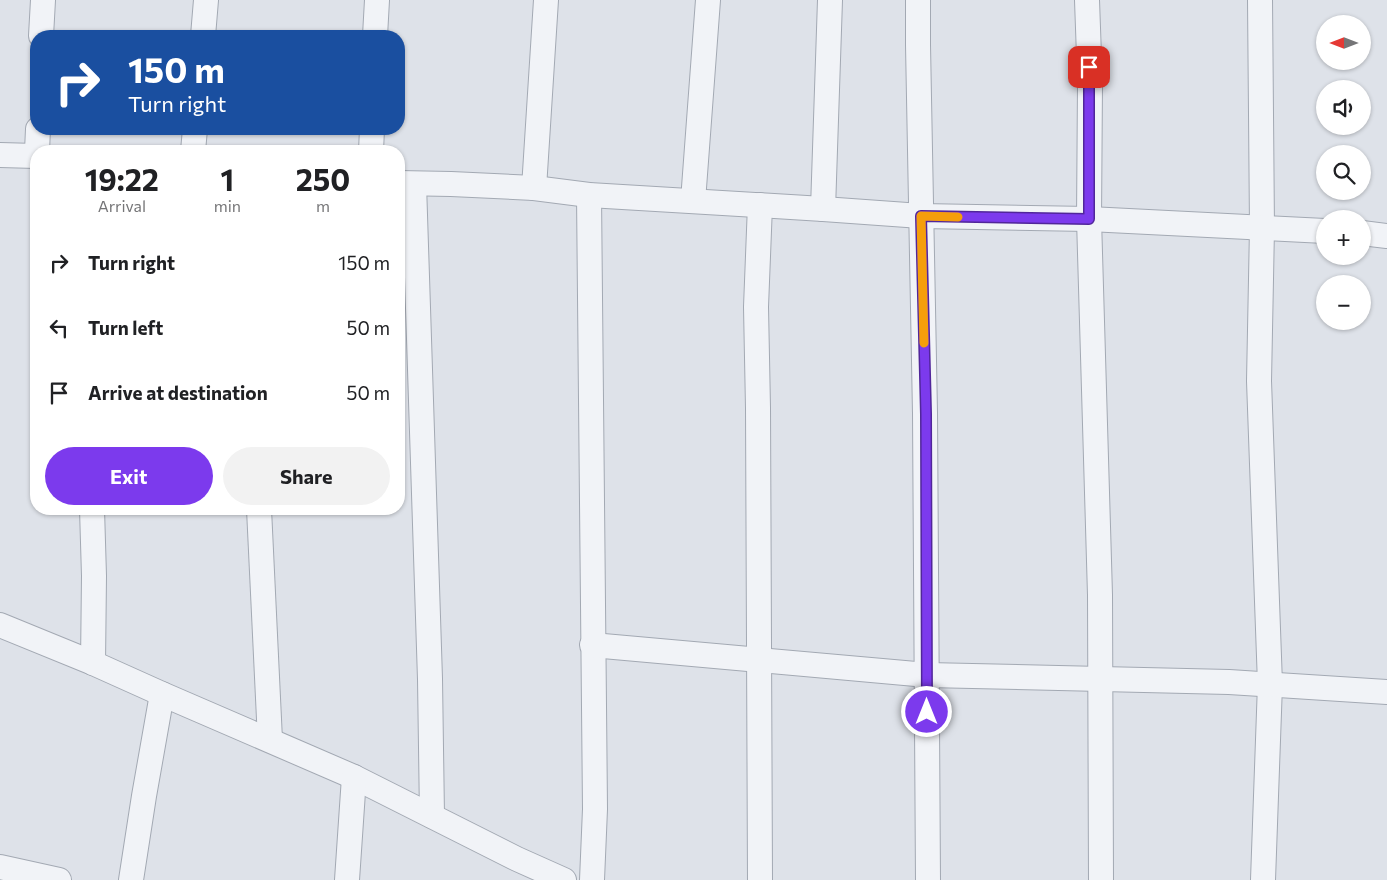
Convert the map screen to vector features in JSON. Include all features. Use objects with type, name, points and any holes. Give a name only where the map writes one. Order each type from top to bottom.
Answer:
[{"type":"street","points":[[41,30],[43,0]]},
{"type":"street","points":[[204,30],[206,0]]},
{"type":"street","points":[[375,30],[377,0]]},
{"type":"street","points":[[534,188],[546,0]]},
{"type":"street","points":[[693,201],[708,0]]},
{"type":"street","points":[[823,208],[830,0]]},
{"type":"street","points":[[918,0],[926,414],[928,880]]},
{"type":"street","points":[[1087,0],[1090,84],[1089,219],[1099,546],[1101,880]]},
{"type":"street","points":[[1260,0],[1262,228],[1259,382],[1270,684],[1264,880]]},
{"type":"street","points":[[0,155],[30,156]]},
{"type":"street","points":[[432,816],[429,669],[406,184],[534,188],[589,194],[823,208],[921,216],[1089,219],[1316,231]]},
{"type":"street","points":[[589,194],[595,809],[592,880]]},
{"type":"street","points":[[760,205],[756,307],[760,880]]},
{"type":"street","points":[[1371,235],[1387,236]]},
{"type":"street","points":[[92,515],[93,663]]},
{"type":"street","points":[[259,515],[270,740]]},
{"type":"street","points":[[0,625],[93,663],[354,777],[432,816],[516,870],[564,880]]},
{"type":"street","points":[[592,645],[927,674],[1270,684],[1387,692]]},
{"type":"street","points":[[131,880],[162,694]]},
{"type":"street","points":[[348,880],[354,777]]},
{"type":"street","points":[[0,867],[59,880]]},
{"type":"slow traffic","points":[[924,343],[921,216],[958,217]]},
{"type":"route","points":[[927,712],[926,414],[921,216],[1089,219],[1089,67]]}]
